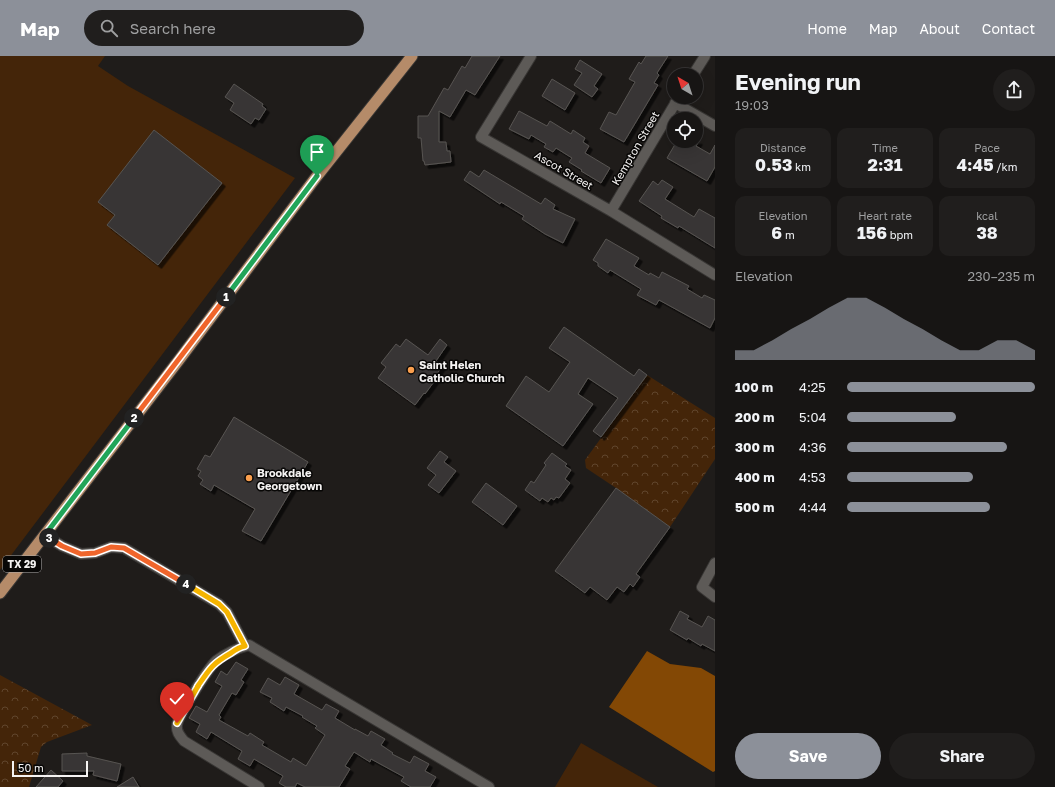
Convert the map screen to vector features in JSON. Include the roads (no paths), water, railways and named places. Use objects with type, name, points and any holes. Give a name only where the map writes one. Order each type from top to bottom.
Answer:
[{"type":"main road","name":"TX 29","points":[[0,593],[179,360],[317,176],[412,56]]},
{"type":"street","name":"Ascot Street","points":[[530,56],[481,136],[611,211],[715,275]]},
{"type":"street","points":[[698,68],[706,56]]},
{"type":"street","name":"Kempton Street","points":[[611,211],[675,104]]},
{"type":"street","points":[[683,104],[715,126]]},
{"type":"street","points":[[45,535],[62,546],[81,554],[95,553],[111,547],[124,548],[219,604],[227,612],[245,646]]},
{"type":"street","points":[[715,563],[702,587],[715,597]]},
{"type":"street","points":[[259,787],[184,741],[177,731],[177,723],[215,662],[240,647],[249,645],[489,787]]},
{"type":"place","name":"Saint Helen Catholic Church","points":[[411,370]]},
{"type":"place","name":"Brookdale Georgetown","points":[[249,478]]}]
